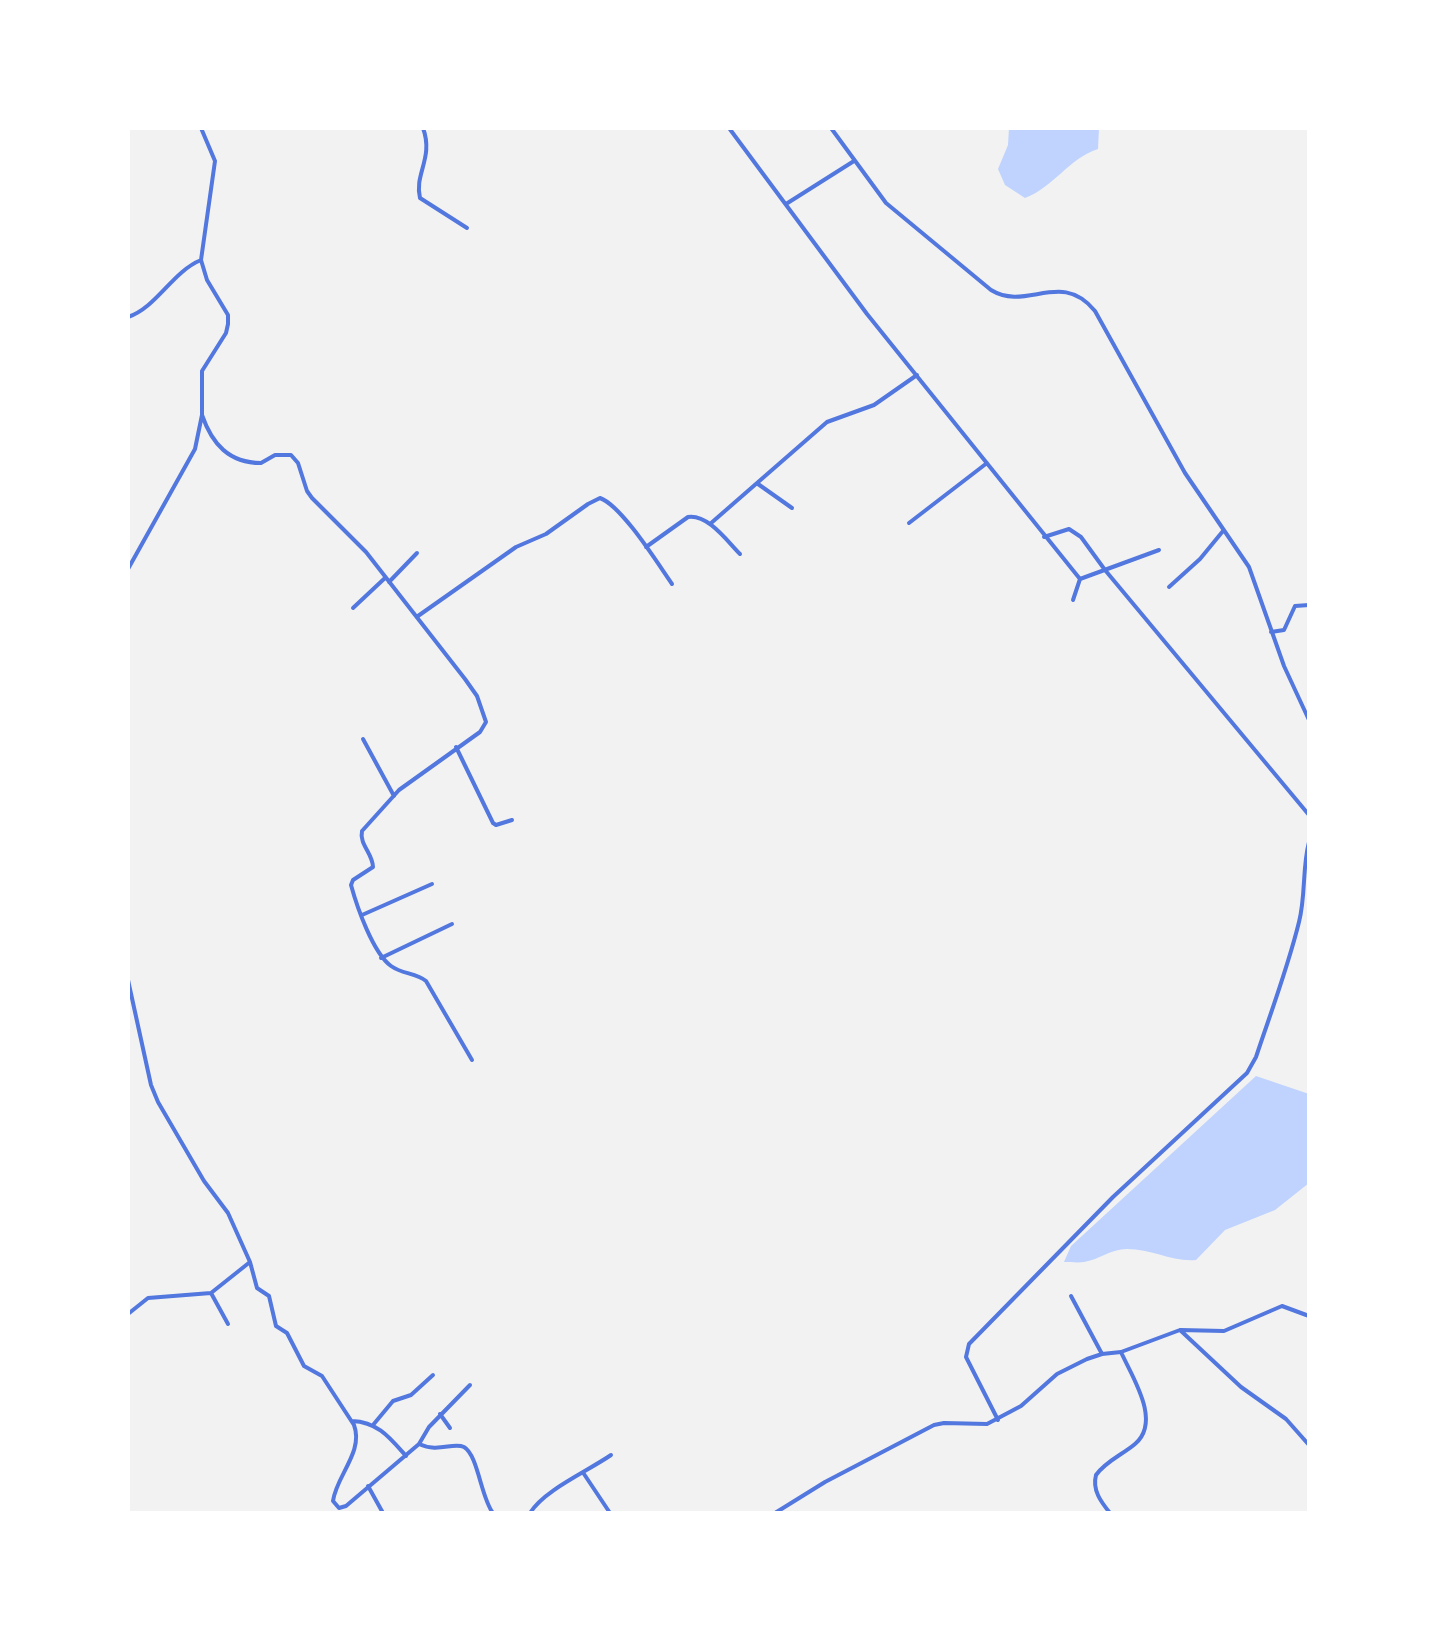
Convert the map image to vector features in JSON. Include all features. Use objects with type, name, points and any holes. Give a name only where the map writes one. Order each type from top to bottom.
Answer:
[{"type":"street","points":[[128,569],[195,449],[202,415],[202,371],[226,333],[228,324],[228,315],[207,280],[201,260],[215,161],[201,128]]},
{"type":"street","points":[[423,128],[427,155],[419,181],[420,198],[467,228]]},
{"type":"street","points":[[729,128],[867,314],[1080,579]]},
{"type":"street","points":[[831,128],[886,203],[996,293],[1012,296],[1066,292],[1088,303],[1180,465],[1249,567],[1271,632],[1309,720]]},
{"type":"street","points":[[786,204],[854,161]]},
{"type":"street","points":[[128,317],[142,310],[184,271],[201,260]]},
{"type":"street","points":[[710,524],[827,422],[874,405],[917,375]]},
{"type":"street","points":[[202,415],[215,443],[234,458],[261,463],[275,455],[291,455],[298,463],[312,498],[366,552],[418,616],[477,696],[486,716],[480,732],[394,796],[361,834],[373,864],[351,885],[381,958],[399,971],[426,981],[472,1060]]},
{"type":"street","points":[[909,523],[987,463]]},
{"type":"street","points":[[757,484],[792,508]]},
{"type":"street","points":[[418,616],[516,547],[546,534],[598,499],[610,503],[672,584]]},
{"type":"street","points":[[646,547],[688,517],[696,516],[710,524],[740,554]]},
{"type":"street","points":[[1044,537],[1073,530],[1309,815]]},
{"type":"street","points":[[1169,587],[1196,563],[1223,531]]},
{"type":"street","points":[[1080,579],[1159,550]]},
{"type":"street","points":[[353,608],[417,553]]},
{"type":"street","points":[[1073,600],[1080,579]]},
{"type":"street","points":[[1271,632],[1284,630],[1295,606],[1309,605]]},
{"type":"street","points":[[363,739],[394,796]]},
{"type":"street","points":[[456,747],[493,823],[496,825],[512,820]]},
{"type":"street","points":[[998,1420],[966,1357],[969,1344],[1113,1197],[1252,1066],[1300,919],[1309,842]]},
{"type":"street","points":[[362,915],[432,884]]},
{"type":"street","points":[[381,958],[452,924]]},
{"type":"street","points":[[128,980],[149,1077],[158,1102],[204,1181],[228,1213],[250,1262],[257,1288],[269,1296],[276,1326],[287,1333],[304,1366],[322,1376],[357,1433],[356,1444],[332,1501],[339,1508],[344,1507],[406,1456],[419,1444],[440,1414],[470,1385]]},
{"type":"street","points":[[128,1314],[148,1298],[211,1293],[250,1262]]},
{"type":"street","points":[[211,1293],[228,1324]]},
{"type":"street","points":[[1071,1296],[1102,1354]]},
{"type":"street","points":[[775,1513],[934,1425],[987,1424],[998,1420],[1021,1406],[1057,1374],[1102,1354],[1121,1352],[1180,1330],[1224,1331],[1282,1306],[1309,1316]]},
{"type":"street","points":[[1180,1330],[1241,1387],[1286,1419],[1309,1445]]},
{"type":"street","points":[[1110,1513],[1098,1498],[1094,1481],[1096,1475],[1139,1440],[1146,1419],[1144,1404],[1121,1352]]},
{"type":"street","points":[[373,1425],[393,1401],[411,1395],[433,1375]]},
{"type":"street","points":[[440,1414],[450,1428]]},
{"type":"street","points":[[352,1421],[373,1425],[391,1438],[406,1456]]},
{"type":"street","points":[[419,1444],[434,1449],[457,1446],[467,1449],[475,1464],[484,1499],[493,1513]]},
{"type":"street","points":[[530,1513],[561,1484],[584,1474],[611,1455]]},
{"type":"street","points":[[584,1474],[610,1513]]},
{"type":"street","points":[[368,1486],[383,1513]]},
{"type":"water","points":[[1009,128],[1099,128],[1098,149],[1078,159],[1044,187],[1025,198],[1005,185],[998,169],[1008,145]]},
{"type":"water","points":[[1256,1076],[1309,1094],[1309,1183],[1275,1210],[1225,1230],[1196,1260],[1127,1249],[1084,1262],[1064,1262],[1071,1246]]}]
